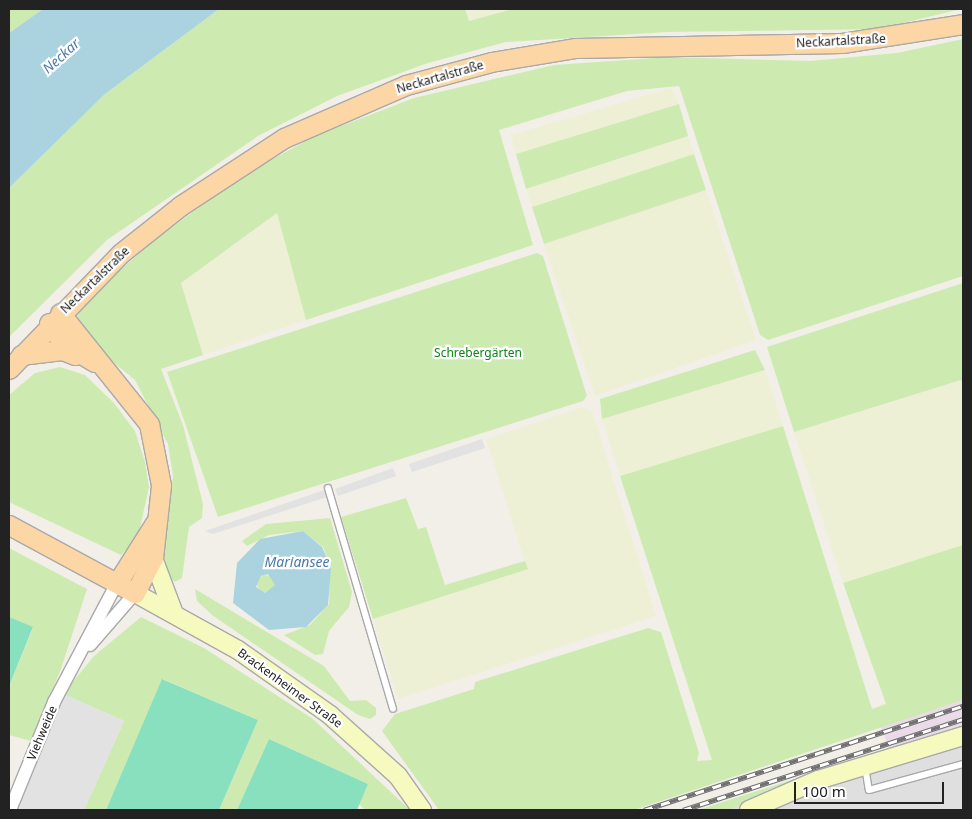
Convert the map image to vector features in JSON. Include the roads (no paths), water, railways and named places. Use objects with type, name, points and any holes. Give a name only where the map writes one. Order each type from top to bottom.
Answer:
[{"type":"main road","name":"Neckartalstraße","points":[[15,362],[55,318],[120,253],[248,158],[321,119],[406,85],[492,62],[576,48],[842,43],[963,24]]},
{"type":"main road","points":[[55,318],[91,361],[149,424],[159,466],[158,518],[153,558],[135,593]]},
{"type":"main road","points":[[15,362],[62,350],[91,361]]},
{"type":"main road","points":[[117,583],[158,518]]},
{"type":"main road","name":"Brackenheimer Straße","points":[[9,525],[238,650],[330,715],[398,776],[422,810]]},
{"type":"main road","points":[[153,558],[174,614]]},
{"type":"main road","points":[[749,810],[770,797],[865,765],[963,736]]},
{"type":"street","name":"Viehweide","points":[[10,810],[54,702],[79,658],[117,583]]},
{"type":"street","name":"Viehweide","points":[[79,658],[135,593]]},
{"type":"lane","points":[[328,488],[393,709]]},
{"type":"lane","points":[[865,765],[869,790],[963,764]]},
{"type":"water","name":"Neckar","points":[[43,9],[219,9],[105,94],[9,188],[9,33]]},
{"type":"water","name":"Mariansee","points":[[303,531],[322,547],[331,568],[328,605],[306,627],[269,630],[233,603],[237,563],[260,539]],"holes":[[[268,574],[275,585],[265,593],[256,587],[261,576]]]},
{"type":"railway","points":[[644,810],[963,706]]},
{"type":"railway","points":[[683,810],[963,719]]},
{"type":"park label","name":"Schrebergärten","points":[[478,353]]}]
